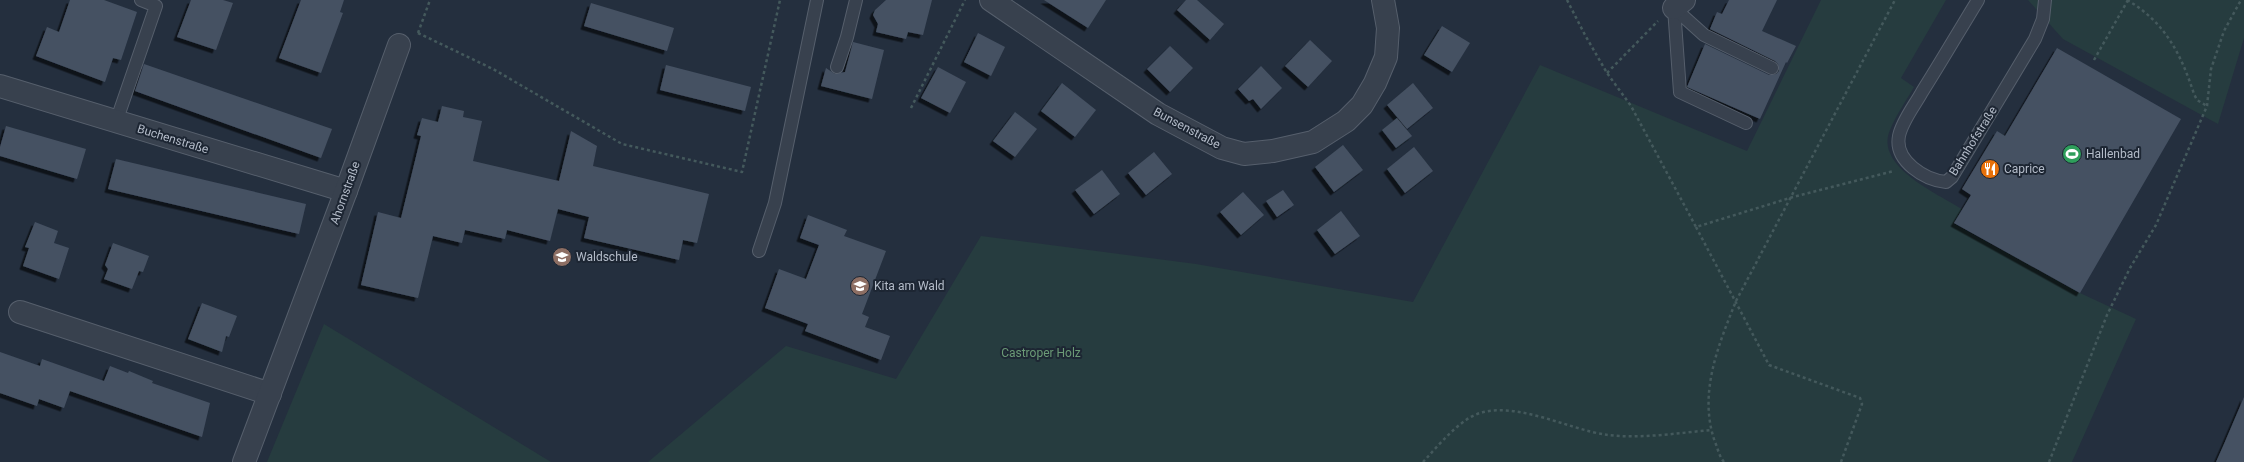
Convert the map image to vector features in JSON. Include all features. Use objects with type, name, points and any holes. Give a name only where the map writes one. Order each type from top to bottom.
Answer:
[{"type":"street","name":"Bunsenstraße","points":[[991,0],[1158,114],[1222,148],[1244,154],[1273,151],[1313,142],[1346,121],[1362,105],[1375,83],[1386,57],[1388,28],[1382,0]]},
{"type":"street","name":"Ahornstraße","points":[[244,462],[346,191],[398,44]]},
{"type":"street","name":"Buchenstraße","points":[[0,86],[346,191]]},
{"type":"street","points":[[20,312],[270,394]]},
{"type":"lane","points":[[116,122],[156,6],[141,0]]},
{"type":"lane","points":[[759,251],[775,203],[817,0]]},
{"type":"lane","points":[[837,67],[848,37],[856,0]]},
{"type":"lane","name":"Bahnhofstraße","points":[[1978,0],[1903,126],[1899,136],[1899,146],[1902,155],[1910,165],[1935,181],[1946,182],[1952,177],[2035,39],[2043,19],[2045,0]]},
{"type":"lane","points":[[1679,4],[1704,35],[1772,68]]},
{"type":"lane","points":[[1679,4],[1680,92],[1746,123]]},
{"type":"path","points":[[398,44],[418,33],[430,0]]},
{"type":"path","points":[[418,33],[493,69],[622,144],[742,172],[780,0]]},
{"type":"path","points":[[911,108],[965,0]]},
{"type":"path","points":[[1567,0],[1607,73],[1630,106],[1769,365],[1860,398],[1862,404],[1841,462]]},
{"type":"path","points":[[1724,462],[1711,430],[1710,383],[1717,349],[1736,302],[1793,197],[1895,0]]},
{"type":"path","points":[[2094,60],[2128,0],[2161,26],[2171,38],[2179,53],[2197,100],[2208,106]]},
{"type":"path","points":[[2049,462],[2106,315],[2130,268],[2156,225],[2208,106],[2212,69],[2224,31],[2241,0]]},
{"type":"path","points":[[1607,73],[1652,26],[1679,4]]},
{"type":"path","points":[[1696,227],[1793,197],[1894,171],[1910,165]]},
{"type":"path","points":[[1423,462],[1467,419],[1491,410],[1523,412],[1576,429],[1608,435],[1711,430]]},
{"type":"green space","name":"Castroper Holz","points":[[1821,0],[1946,0],[1901,78],[1914,87],[1898,113],[1890,130],[1888,143],[1891,155],[1899,167],[1924,187],[1962,209],[1954,224],[2080,293],[2136,319],[2072,462],[648,462],[786,346],[896,379],[981,236],[1196,264],[1413,302],[1540,65],[1747,151]]},
{"type":"green space","points":[[2028,0],[2244,0],[2244,38],[2218,124],[2063,39]]},
{"type":"green space","points":[[324,324],[551,462],[267,462]]},
{"type":"building","points":[[70,0],[104,0],[137,12],[121,60],[113,58],[105,82],[36,56],[47,27],[59,32]]},
{"type":"building","points":[[191,0],[223,0],[233,3],[216,50],[177,37]]},
{"type":"building","points":[[301,0],[344,0],[340,12],[343,13],[321,73],[279,58]]},
{"type":"building","points":[[886,0],[932,0],[923,35],[908,32],[906,39],[876,32],[878,24],[873,15],[875,10]]},
{"type":"building","points":[[1044,0],[1106,0],[1088,28]]},
{"type":"building","points":[[1186,0],[1197,0],[1224,24],[1210,40],[1177,10]]},
{"type":"building","points":[[1729,0],[1777,0],[1762,31],[1796,46],[1787,63],[1786,62],[1760,119],[1687,87],[1705,44],[1769,75],[1776,74],[1779,71],[1778,64],[1775,61],[1710,29],[1717,12],[1722,14]]},
{"type":"building","points":[[591,3],[674,28],[667,51],[584,26]]},
{"type":"building","points":[[1442,26],[1470,43],[1452,72],[1424,55]]},
{"type":"building","points":[[978,33],[1005,47],[991,76],[964,62]]},
{"type":"building","points":[[1310,40],[1332,61],[1308,87],[1285,66]]},
{"type":"building","points":[[853,42],[884,50],[872,99],[821,86],[826,68],[835,74],[845,72]]},
{"type":"building","points":[[1170,46],[1193,68],[1170,92],[1147,69]]},
{"type":"building","name":"Hallenbad","points":[[2057,48],[2181,119],[2080,293],[1954,223],[1971,195],[1962,189],[1997,131],[2005,136]]},
{"type":"building","points":[[144,64],[332,129],[321,158],[135,91]]},
{"type":"building","points":[[666,65],[751,87],[745,111],[660,90]]},
{"type":"building","points":[[1261,66],[1282,88],[1261,109],[1253,99],[1249,101],[1238,89]]},
{"type":"building","points":[[938,67],[966,82],[950,113],[921,98]]},
{"type":"building","points":[[1062,83],[1096,110],[1075,137],[1041,111]]},
{"type":"building","points":[[1413,83],[1433,108],[1407,129],[1387,105]]},
{"type":"building","points":[[442,106],[464,111],[463,117],[482,121],[473,161],[559,181],[571,131],[597,146],[593,166],[709,194],[697,243],[683,240],[679,260],[584,238],[589,217],[558,209],[550,241],[507,230],[505,239],[465,230],[462,243],[433,236],[418,298],[361,285],[378,212],[401,218],[421,136],[417,135],[422,118],[438,122]]},
{"type":"building","points":[[1015,112],[1037,129],[1015,157],[993,141]]},
{"type":"building","points":[[1397,118],[1412,136],[1396,148],[1382,130]]},
{"type":"building","points":[[6,126],[86,149],[77,179],[0,156],[0,147]]},
{"type":"building","points":[[1343,145],[1363,170],[1334,192],[1315,167]]},
{"type":"building","points":[[1414,147],[1433,171],[1405,193],[1387,169]]},
{"type":"building","points":[[1154,152],[1172,174],[1146,195],[1128,173]]},
{"type":"building","points":[[116,159],[306,204],[299,234],[108,189]]},
{"type":"building","points":[[1102,170],[1120,194],[1094,214],[1075,190]]},
{"type":"building","points":[[1283,190],[1294,205],[1277,217],[1266,201]]},
{"type":"building","points":[[1243,192],[1264,215],[1241,235],[1220,212]]},
{"type":"building","points":[[1341,211],[1360,236],[1335,254],[1317,230]]},
{"type":"building","points":[[808,215],[847,230],[844,236],[886,251],[862,314],[869,317],[865,327],[890,336],[881,360],[805,331],[808,324],[765,308],[779,269],[806,279],[819,245],[800,238]]},
{"type":"building","points":[[35,222],[58,231],[54,243],[69,248],[59,279],[23,266],[29,248],[25,247]]},
{"type":"building","points":[[113,243],[149,256],[143,272],[139,271],[132,289],[104,279],[108,269],[105,265]]},
{"type":"building","points":[[202,303],[237,316],[229,337],[226,336],[222,352],[188,339]]},
{"type":"building","points":[[0,352],[40,366],[42,359],[104,381],[110,366],[128,373],[129,371],[153,381],[152,383],[210,403],[202,437],[70,391],[64,408],[39,399],[37,406],[0,393]]},
{"type":"building","points":[[2244,397],[2244,462],[2216,462],[2224,444]]},
{"type":"place","name":"Hallenbad","points":[[2072,154]]},
{"type":"place","name":"Caprice","points":[[1990,169]]},
{"type":"place","name":"Waldschule","points":[[562,257]]},
{"type":"place","name":"Kita am Wald","points":[[860,286]]}]
